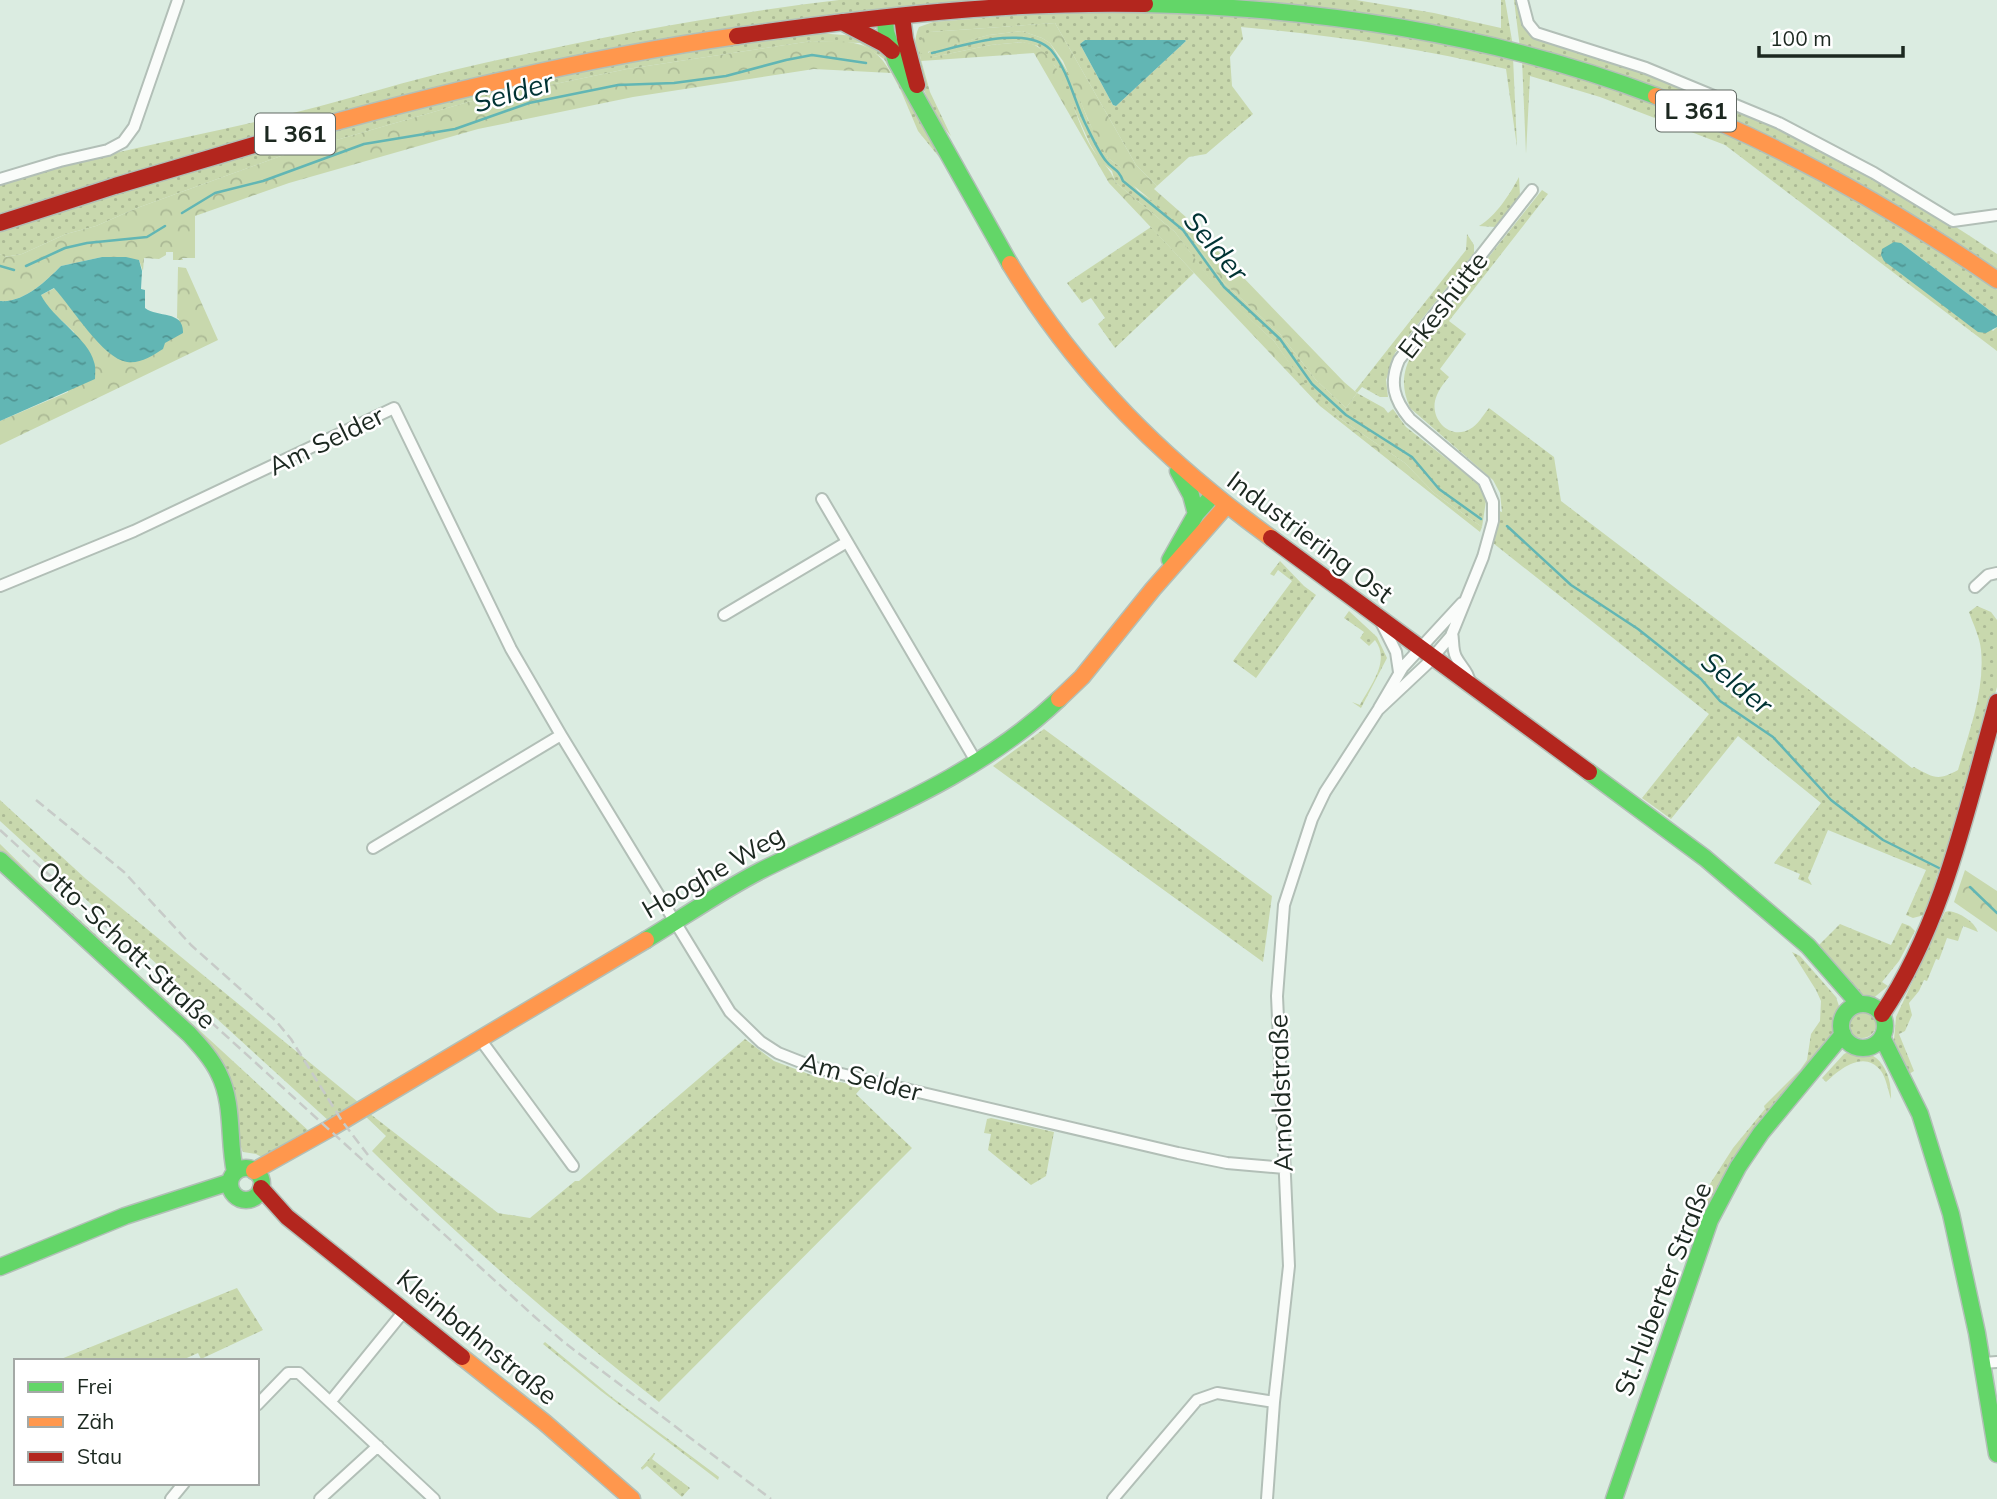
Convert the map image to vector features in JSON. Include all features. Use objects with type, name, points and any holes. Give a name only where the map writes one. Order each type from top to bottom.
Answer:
[{"type":"street","points":[[0,179],[108,150],[123,142],[134,127],[178,0]]},
{"type":"street","points":[[1521,0],[1528,23],[1536,33],[1646,68],[1779,123],[1874,173],[1953,221],[1997,215]]},
{"type":"street","name":"L 361","points":[[2,222],[291,135],[508,80],[658,48],[754,32],[902,16],[1083,4],[1210,5],[1352,19],[1499,47],[1665,98],[1790,153],[1880,201],[1997,280]]},
{"type":"street","name":"Industriering Ost","points":[[902,16],[919,101]]},
{"type":"street","name":"Industriering Ost","points":[[885,18],[892,51],[1008,258],[1064,342],[1127,418],[1226,506],[1705,858],[1808,946],[1865,1008]]},
{"type":"street","points":[[842,22],[892,51]]},
{"type":"street","name":"Erkeshütte","points":[[1427,653],[1452,633],[1491,531],[1494,512],[1490,491],[1476,472],[1410,419],[1401,408],[1393,388],[1393,377],[1399,360],[1532,190]]},
{"type":"street","name":"Am Selder","points":[[0,586],[134,531],[394,408],[496,619],[561,734],[730,1012],[743,1027],[778,1053],[798,1062],[873,1082],[1178,1153],[1227,1163],[1285,1168]]},
{"type":"street","points":[[1172,460],[1191,495],[1196,514]]},
{"type":"street","name":"Hooghe Weg","points":[[1153,589],[1196,514],[1213,495]]},
{"type":"street","points":[[822,499],[978,763]]},
{"type":"street","name":"Hooghe Weg","points":[[247,1182],[306,1141],[675,921],[780,861],[978,763],[1035,722],[1082,677],[1153,589],[1226,506]]},
{"type":"street","points":[[724,615],[847,542]]},
{"type":"street","points":[[1975,587],[1989,575],[1997,573]]},
{"type":"street","name":"Erkeshütte","points":[[1427,653],[1466,598]]},
{"type":"street","points":[[1380,620],[1396,652],[1399,672]]},
{"type":"street","points":[[1452,633],[1454,650],[1458,661],[1469,675],[1470,684]]},
{"type":"street","name":"Arnoldstraße","points":[[1267,1499],[1274,1402],[1289,1266],[1277,996],[1284,905],[1308,830],[1325,792],[1399,672],[1427,653]]},
{"type":"street","name":"Arnoldstraße","points":[[1378,710],[1427,653]]},
{"type":"street","points":[[1865,1008],[1885,1028],[1877,1041],[1861,1047],[1847,1039],[1842,1019],[1902,984],[1947,877],[1997,702]]},
{"type":"street","points":[[373,848],[561,734]]},
{"type":"street","name":"Otto-Schott-Straße","points":[[0,860],[189,1034],[210,1057],[225,1090],[228,1142],[247,1182]]},
{"type":"street","points":[[480,1039],[573,1166]]},
{"type":"street","name":"St.Huberter Straße","points":[[1614,1499],[1710,1220],[1738,1167],[1761,1133],[1847,1039]]},
{"type":"street","points":[[1877,1041],[1925,1147],[1935,1162],[1990,1370],[1997,1454]]},
{"type":"street","points":[[0,1267],[125,1216],[247,1182]]},
{"type":"street","name":"Kleinbahnstraße","points":[[247,1182],[279,1215],[288,1217],[405,1310],[573,1446],[632,1499]]},
{"type":"street","points":[[331,1401],[405,1310]]},
{"type":"street","points":[[259,1403],[288,1373],[299,1373],[434,1499]]},
{"type":"street","points":[[1112,1499],[1197,1400],[1217,1393],[1274,1402]]},
{"type":"street","points":[[320,1499],[378,1446]]},
{"type":"street","points":[[171,1499],[182,1485]]},
{"type":"green space","points":[[839,0],[1028,0],[677,40],[0,217],[0,182],[38,172],[553,48],[695,21]]},
{"type":"green space","points":[[1204,0],[1356,0],[1501,28],[1501,0],[1505,0],[1513,46]]},
{"type":"green space","points":[[1514,0],[1528,32],[1534,37],[1619,62],[1692,89],[1827,152],[1914,201],[1997,254],[1997,272],[1798,152],[1520,48]]},
{"type":"green space","points":[[1180,10],[1373,28],[1513,57],[1517,147],[1506,69],[1375,43],[1241,27],[1243,39],[1230,57],[1232,86],[1253,114],[1206,154],[1189,157],[1157,186],[1136,165],[1055,23],[930,32],[928,53],[989,35],[1022,31],[1050,43],[1072,79],[1088,120],[1108,158],[1120,167],[1138,191],[1183,226],[1223,282],[1280,334],[1316,380],[1346,408],[1357,393],[1388,413],[1393,409],[1406,427],[1480,485],[1486,501],[1482,527],[1434,493],[1405,463],[1339,418],[1307,389],[1274,341],[1217,289],[1175,232],[1115,182],[1112,171],[1100,161],[1090,144],[1055,66],[1038,46],[1022,42],[991,45],[933,57],[920,56],[930,92],[951,136],[935,114],[917,68],[915,39],[919,27],[933,22],[1060,12]],"holes":[[[1085,40],[1185,40],[1116,106],[1080,44]]]},
{"type":"green space","points":[[1055,23],[1136,165],[1157,186],[1154,189],[1187,218],[1211,250],[1215,248],[1357,393],[1346,408],[1316,380],[1280,334],[1223,282],[1183,226],[1123,177],[1120,167],[1108,158],[1097,140],[1063,61],[1050,43],[1022,31],[989,35],[920,54],[921,41],[930,32]]},
{"type":"green space","points":[[793,31],[856,36],[878,42],[897,70],[939,157],[918,131],[884,59],[860,43],[812,41],[627,69],[468,102],[281,156],[137,208],[96,226],[66,234],[22,254],[4,257],[0,254],[0,230],[171,176],[346,126],[610,63]]},
{"type":"green space","points":[[812,41],[848,42],[867,47],[883,61],[891,73],[814,69],[633,97],[478,129],[289,183],[195,216],[195,258],[173,260],[173,252],[166,252],[166,255],[159,259],[144,258],[143,271],[139,260],[102,257],[61,266],[26,295],[0,301],[0,254],[5,257],[22,254],[66,234],[96,226],[137,208],[281,156],[468,102],[627,69]]},
{"type":"green space","points":[[1023,42],[1038,47],[1055,66],[1085,136],[1111,172],[1115,182],[1175,232],[1217,288],[1274,341],[1308,389],[1339,418],[1405,463],[1434,493],[1482,527],[1480,532],[1320,406],[1109,183],[1034,53],[921,61],[920,56],[933,57],[991,45]]},
{"type":"green space","points":[[1522,59],[1635,94],[1787,158],[1938,244],[1997,290],[1997,316],[1901,243],[1993,331],[1997,327],[1997,351],[1725,145],[1600,97],[1530,76],[1526,154]]},
{"type":"green space","points":[[1519,177],[1520,196],[1495,227],[1479,226],[1497,211]]},
{"type":"green space","points":[[1542,190],[1548,194],[1449,321],[1466,334],[1440,369],[1449,377],[1440,388],[1435,401],[1439,422],[1450,430],[1463,432],[1476,425],[1489,408],[1554,457],[1561,501],[1912,768],[1931,776],[1946,776],[1958,770],[1981,680],[1980,645],[1969,612],[1977,606],[1991,612],[1997,620],[1997,687],[1959,824],[1936,878],[1940,884],[1928,914],[1913,918],[1906,915],[1926,870],[1828,830],[1808,878],[1812,885],[1798,879],[1800,874],[1774,863],[1821,803],[1738,736],[1671,819],[1642,798],[1709,714],[1493,543],[1499,511],[1502,512],[1500,493],[1493,480],[1410,408],[1404,380],[1413,352]]},
{"type":"green space","points":[[1151,227],[1194,273],[1115,348],[1098,324],[1105,318],[1091,298],[1082,303],[1067,283]]},
{"type":"green space","points":[[1467,234],[1474,245],[1474,253],[1395,353],[1386,380],[1388,397],[1380,397],[1362,387],[1357,393],[1355,391],[1466,250]]},
{"type":"green space","points":[[178,267],[186,268],[218,340],[0,445],[0,421],[68,392],[74,332],[47,307],[41,295],[55,288],[84,324],[165,343],[179,319]]},
{"type":"green space","points":[[1280,561],[1316,595],[1256,678],[1233,661],[1292,581],[1278,570],[1274,576],[1270,574]]},
{"type":"green space","points":[[1349,611],[1377,637],[1387,658],[1361,708],[1352,702],[1360,705],[1377,673],[1381,656],[1375,640],[1369,646],[1360,638],[1364,632],[1344,618]]},
{"type":"green space","points":[[1044,729],[1272,896],[1263,962],[993,766]]},
{"type":"green space","points":[[0,800],[86,879],[358,1102],[330,1122],[0,821]]},
{"type":"green space","points":[[0,844],[311,1133],[267,1160],[256,1154],[243,1152],[195,1031],[0,851]]},
{"type":"green space","points":[[1965,870],[1997,891],[1997,932],[1954,902]]},
{"type":"green space","points":[[1945,912],[1966,918],[1978,932],[1963,926],[1958,941],[1947,938],[1927,981],[1924,980],[1909,1003],[1912,1015],[1905,1031],[1899,1034],[1914,1071],[1909,1074],[1912,1081],[1894,1040],[1896,1017]]},
{"type":"green space","points":[[1902,923],[1915,931],[1899,961],[1882,982],[1888,986],[1871,1000],[1860,999],[1819,950],[1819,945],[1840,924],[1891,945]]},
{"type":"green space","points":[[1792,952],[1800,956],[1836,997],[1840,1009],[1838,1033],[1700,1232],[1689,1243],[1708,1187],[1733,1148],[1765,1109],[1764,1106],[1807,1060],[1811,1034],[1820,1021],[1821,1001]]},
{"type":"green space","points":[[1862,1010],[1872,1014],[1876,1024],[1872,1034],[1862,1038],[1852,1034],[1848,1024],[1852,1014]]},
{"type":"green space","points":[[745,1039],[774,1061],[814,1076],[862,1087],[856,1094],[912,1148],[659,1402],[512,1281],[372,1151],[386,1136],[364,1115],[369,1113],[498,1213],[530,1218],[575,1181],[579,1181]]},
{"type":"green space","points":[[1854,1049],[1871,1055],[1883,1066],[1889,1081],[1891,1099],[1881,1071],[1867,1062],[1852,1063],[1826,1082],[1822,1078],[1844,1054]]},
{"type":"green space","points":[[987,1119],[1054,1132],[1046,1176],[1031,1185],[988,1150],[991,1134],[984,1133]]},
{"type":"green space","points":[[237,1288],[263,1330],[201,1359],[198,1353],[184,1359],[61,1359]]},
{"type":"green space","points":[[545,1342],[613,1398],[719,1477],[718,1480],[601,1391],[543,1344]]},
{"type":"green space","points":[[654,1453],[652,1459],[690,1488],[682,1497],[647,1466],[642,1470]]},
{"type":"water","points":[[1085,40],[1186,41],[1116,106],[1080,44]]},
{"type":"water","points":[[1894,242],[1901,243],[1997,316],[1997,327],[1986,333],[1978,332],[1884,261],[1882,249]]},
{"type":"water","points":[[102,257],[139,260],[142,271],[141,289],[145,290],[145,308],[175,318],[182,326],[183,333],[165,343],[163,349],[150,357],[137,362],[118,359],[88,331],[54,288],[41,295],[91,353],[95,379],[0,421],[0,301],[26,295],[61,266]]},
{"type":"waterway","name":"Selder","points":[[932,53],[976,42],[1010,38],[1040,42],[1051,50],[1066,76],[1097,148],[1123,181],[1183,230],[1224,287],[1280,339],[1312,384],[1346,415],[1412,457],[1439,489],[1481,519]]},
{"type":"waterway","name":"Selder","points":[[182,213],[215,193],[263,181],[364,144],[455,129],[529,103],[618,85],[674,83],[726,76],[812,55],[866,63]]},
{"type":"waterway","name":"Selder","points":[[26,266],[65,248],[147,237],[165,226]]},
{"type":"waterway","name":"Selder","points":[[0,266],[14,270]]},
{"type":"waterway","name":"Selder","points":[[1507,526],[1571,585],[1638,629],[1701,679],[1720,701],[1773,737],[1831,800],[1883,840],[1941,869]]},
{"type":"waterway","name":"Selder","points":[[1970,887],[1997,913]]},
{"type":"railway","points":[[36,800],[124,872],[191,945],[276,1021],[291,1039],[342,1121],[368,1155]]},
{"type":"railway","points":[[0,830],[536,1318],[565,1343],[771,1499]]},
{"type":"traffic: fast","points":[[1145,4],[1275,11],[1405,28],[1532,56],[1656,96]]},
{"type":"traffic: fast","points":[[885,18],[886,32],[896,61],[1010,264]]},
{"type":"traffic: fast","points":[[1178,471],[1191,495],[1196,514]]},
{"type":"traffic: fast","points":[[1170,560],[1196,514],[1213,495]]},
{"type":"traffic: fast","points":[[646,940],[745,879],[954,775],[1026,727],[1059,699]]},
{"type":"traffic: fast","points":[[1589,772],[1705,858],[1808,946],[1859,1004]]},
{"type":"traffic: fast","points":[[0,860],[189,1034],[209,1058],[219,1074],[227,1097],[235,1172]]},
{"type":"traffic: fast","points":[[1863,1004],[1878,1011],[1885,1026],[1878,1041],[1863,1048],[1848,1041],[1841,1026],[1848,1011],[1863,1004]]},
{"type":"traffic: fast","points":[[1614,1499],[1710,1220],[1738,1167],[1761,1133],[1843,1034]]},
{"type":"traffic: fast","points":[[1882,1037],[1920,1114],[1951,1214],[1977,1333],[1997,1454]]},
{"type":"traffic: fast","points":[[246,1168],[257,1173],[262,1184],[257,1195],[246,1200],[235,1195],[230,1184],[235,1173],[246,1168]]},
{"type":"traffic: fast","points":[[0,1267],[125,1216],[230,1182]]},
{"type":"traffic: slow","points":[[281,137],[507,79],[622,55],[737,36]]},
{"type":"traffic: slow","points":[[1656,96],[1746,134],[1832,178],[1916,227],[1997,280]]},
{"type":"traffic: slow","points":[[1010,264],[1065,344],[1127,415],[1195,479],[1271,538]]},
{"type":"traffic: slow","points":[[1059,699],[1082,677],[1153,589],[1226,506]]},
{"type":"traffic: slow","points":[[254,1171],[646,940]]},
{"type":"traffic: slow","points":[[462,1357],[544,1422],[632,1499]]},
{"type":"traffic: jam","points":[[737,36],[941,12],[1043,5],[1145,4]]},
{"type":"traffic: jam","points":[[902,16],[917,85]]},
{"type":"traffic: jam","points":[[842,22],[892,51]]},
{"type":"traffic: jam","points":[[0,223],[281,137]]},
{"type":"traffic: jam","points":[[1271,538],[1589,772]]},
{"type":"traffic: jam","points":[[1882,1014],[1904,978],[1938,903],[1964,823],[1997,702]]},
{"type":"traffic: jam","points":[[261,1188],[287,1217],[462,1357]]}]
